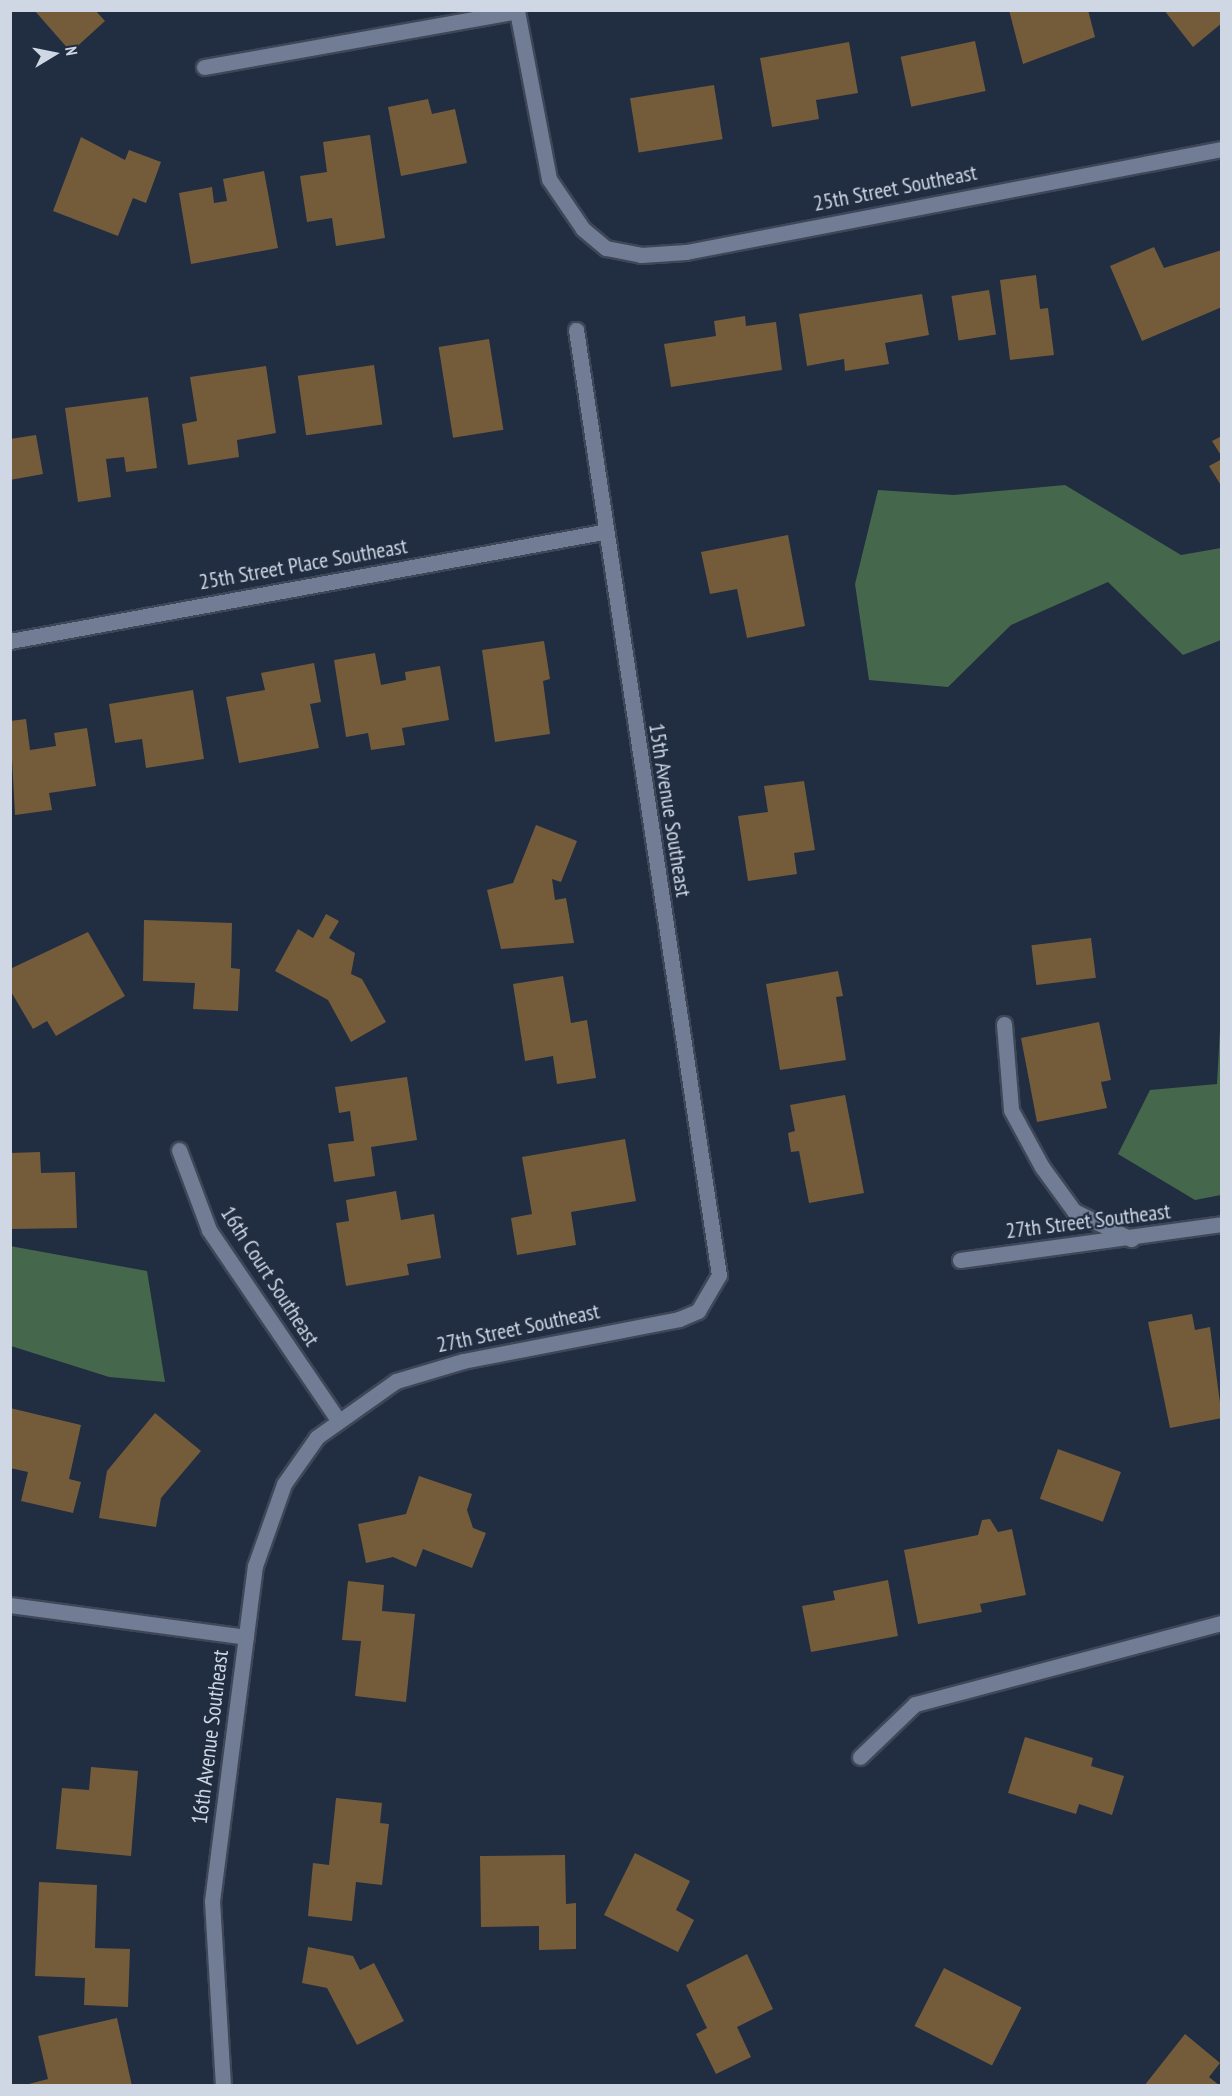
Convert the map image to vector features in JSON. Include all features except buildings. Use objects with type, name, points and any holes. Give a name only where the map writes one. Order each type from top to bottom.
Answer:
[{"type":"street","points":[[204,67],[517,10]]},
{"type":"street","name":"25th Street Southeast","points":[[517,10],[549,179],[583,229],[606,248],[641,255],[686,252],[1221,149]]},
{"type":"street","name":"15th Avenue Southeast","points":[[576,330],[603,532],[717,1251],[719,1275],[711,1295]]},
{"type":"street","name":"25th Street Place Southeast","points":[[10,641],[603,532]]},
{"type":"street","points":[[1004,1024],[1011,1110],[1042,1167],[1074,1210],[1131,1239]]},
{"type":"street","name":"16th Court Southeast","points":[[180,1149],[209,1230],[338,1419]]},
{"type":"street","name":"27th Street Southeast","points":[[960,1260],[1131,1239],[1221,1224]]},
{"type":"street","name":"27th Street Southeast","points":[[338,1419],[396,1381],[424,1371],[679,1319],[698,1311],[711,1295]]},
{"type":"street","name":"16th Avenue Southeast","points":[[223,2085],[212,1901],[246,1637],[269,1519],[290,1474],[317,1437],[338,1419]]},
{"type":"street","points":[[10,1605],[246,1637]]},
{"type":"street","points":[[860,1757],[915,1704],[1221,1623]]},
{"type":"green space","points":[[1065,485],[1181,555],[1221,548],[1221,640],[1183,655],[1108,582],[1011,625],[948,687],[869,680],[855,584],[878,490],[954,495]]},
{"type":"green space","points":[[1221,1011],[1221,1195],[1195,1200],[1118,1154],[1150,1090],[1217,1084]]},
{"type":"green space","points":[[10,1246],[147,1271],[165,1382],[109,1377],[11,1346]]}]
